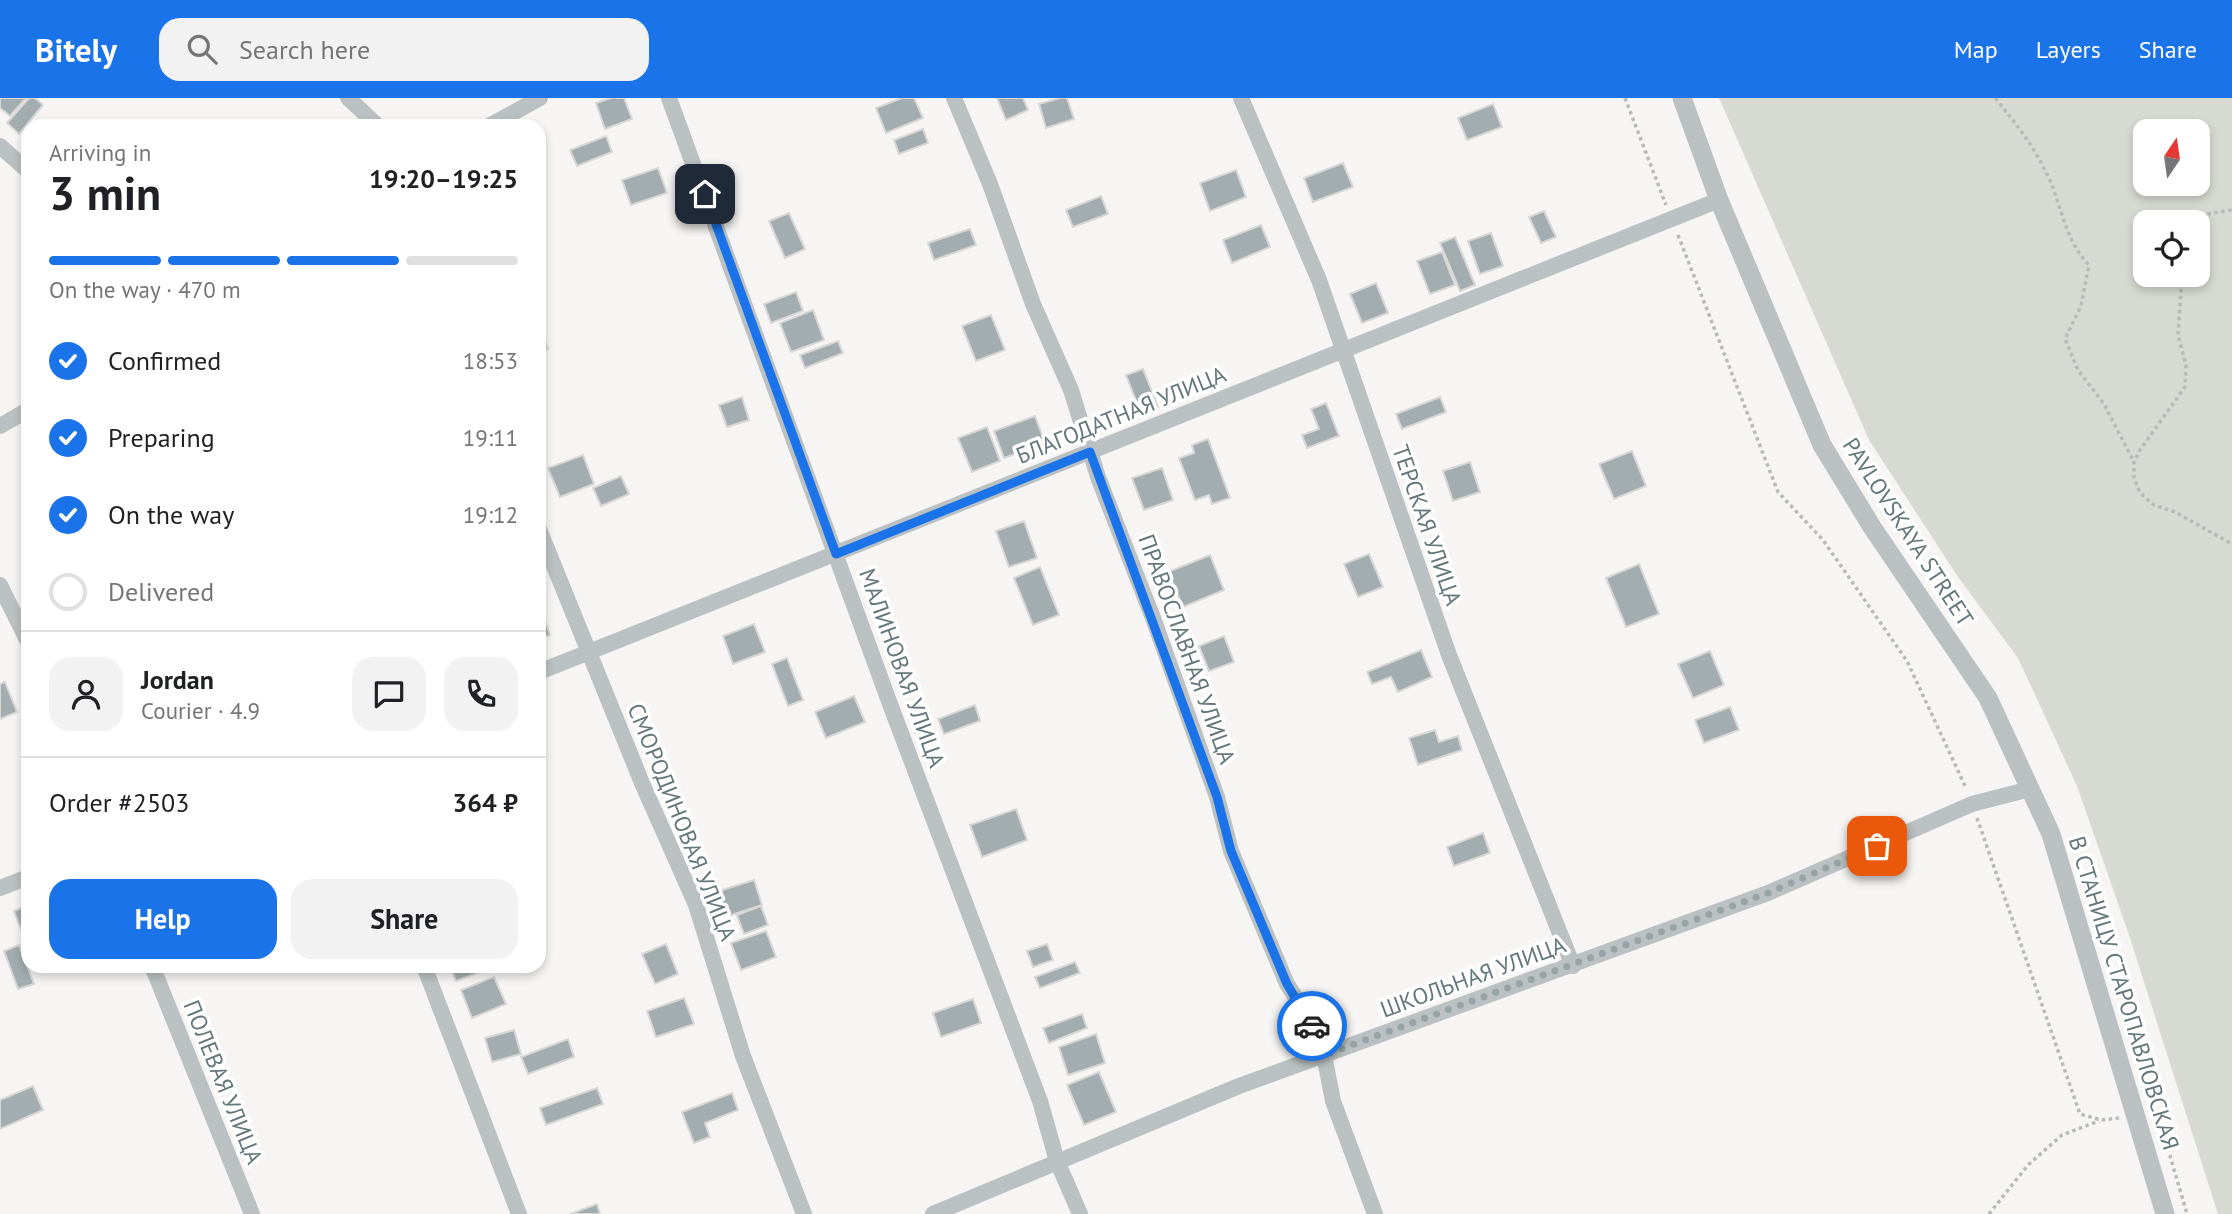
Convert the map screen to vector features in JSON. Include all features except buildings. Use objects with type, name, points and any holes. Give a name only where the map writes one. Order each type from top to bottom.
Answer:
[{"type":"street","points":[[348,98],[370,119]]},
{"type":"street","points":[[502,119],[540,98]]},
{"type":"street","name":"МАЛИНОВАЯ УЛИЦА","points":[[669,98],[1040,1101],[1057,1161],[1080,1214]]},
{"type":"street","name":"ПРАВОСЛАВНАЯ УЛИЦА","points":[[954,98],[990,184],[1034,304],[1071,390],[1090,452],[1217,797],[1231,851],[1287,984],[1308,1017],[1324,1055],[1333,1101],[1375,1214]]},
{"type":"street","name":"ТЕРСКАЯ УЛИЦА","points":[[1241,98],[1319,279],[1449,655],[1573,966]]},
{"type":"street","name":"PAVLOVSKAYA STREET","points":[[1682,98],[1719,200],[1822,445],[1871,527],[1987,698],[2030,789]]},
{"type":"street","points":[[0,146],[21,165]]},
{"type":"street","name":"БЛАГОДАТНАЯ УЛИЦА","points":[[546,669],[1719,200]]},
{"type":"street","points":[[0,426],[21,414]]},
{"type":"street","name":"СМОРОДИНОВАЯ УЛИЦА","points":[[546,547],[642,783],[696,905],[743,1056],[804,1214]]},
{"type":"street","points":[[0,585],[21,628]]},
{"type":"street","name":"ШКОЛЬНАЯ УЛИЦА","points":[[933,1214],[1239,1086],[1768,893],[1972,804],[2030,789]]},
{"type":"street","name":"В СТАНИЦУ СТАРОПАВЛОВСКАЯ","points":[[2030,789],[2051,834],[2165,1214]]},
{"type":"street","points":[[0,888],[21,880]]},
{"type":"street","name":"ПОЛЕВАЯ УЛИЦА","points":[[155,973],[252,1214]]},
{"type":"street","points":[[427,973],[519,1214]]},
{"type":"path","points":[[1625,98],[1778,492],[1823,540],[1907,661],[1958,768],[1972,804],[2080,1114],[2101,1120]]},
{"type":"path","points":[[1995,98],[2027,136],[2049,180],[2076,252],[2089,265],[2081,306],[2065,339],[2078,370],[2104,404],[2134,462]]},
{"type":"path","points":[[2210,214],[2232,210]]},
{"type":"path","points":[[2181,287],[2178,335],[2186,365],[2185,387],[2140,450],[2134,462],[2134,478],[2140,494],[2154,505],[2175,512],[2232,544]]},
{"type":"path","points":[[1989,1214],[2028,1166],[2062,1135],[2101,1120],[2157,1111],[2187,1214]]},
{"type":"shaded area","points":[[1719,98],[2232,98],[2232,1214],[2218,1214],[2129,935],[2077,786],[2018,658],[1958,577],[1869,440]]},
{"type":"way so far","points":[[1312,1026],[1324,1055],[1644,940],[1768,893],[1877,846]]},
{"type":"route","points":[[705,194],[836,554],[1090,452],[1217,797],[1231,851],[1287,984],[1312,1026]]}]
